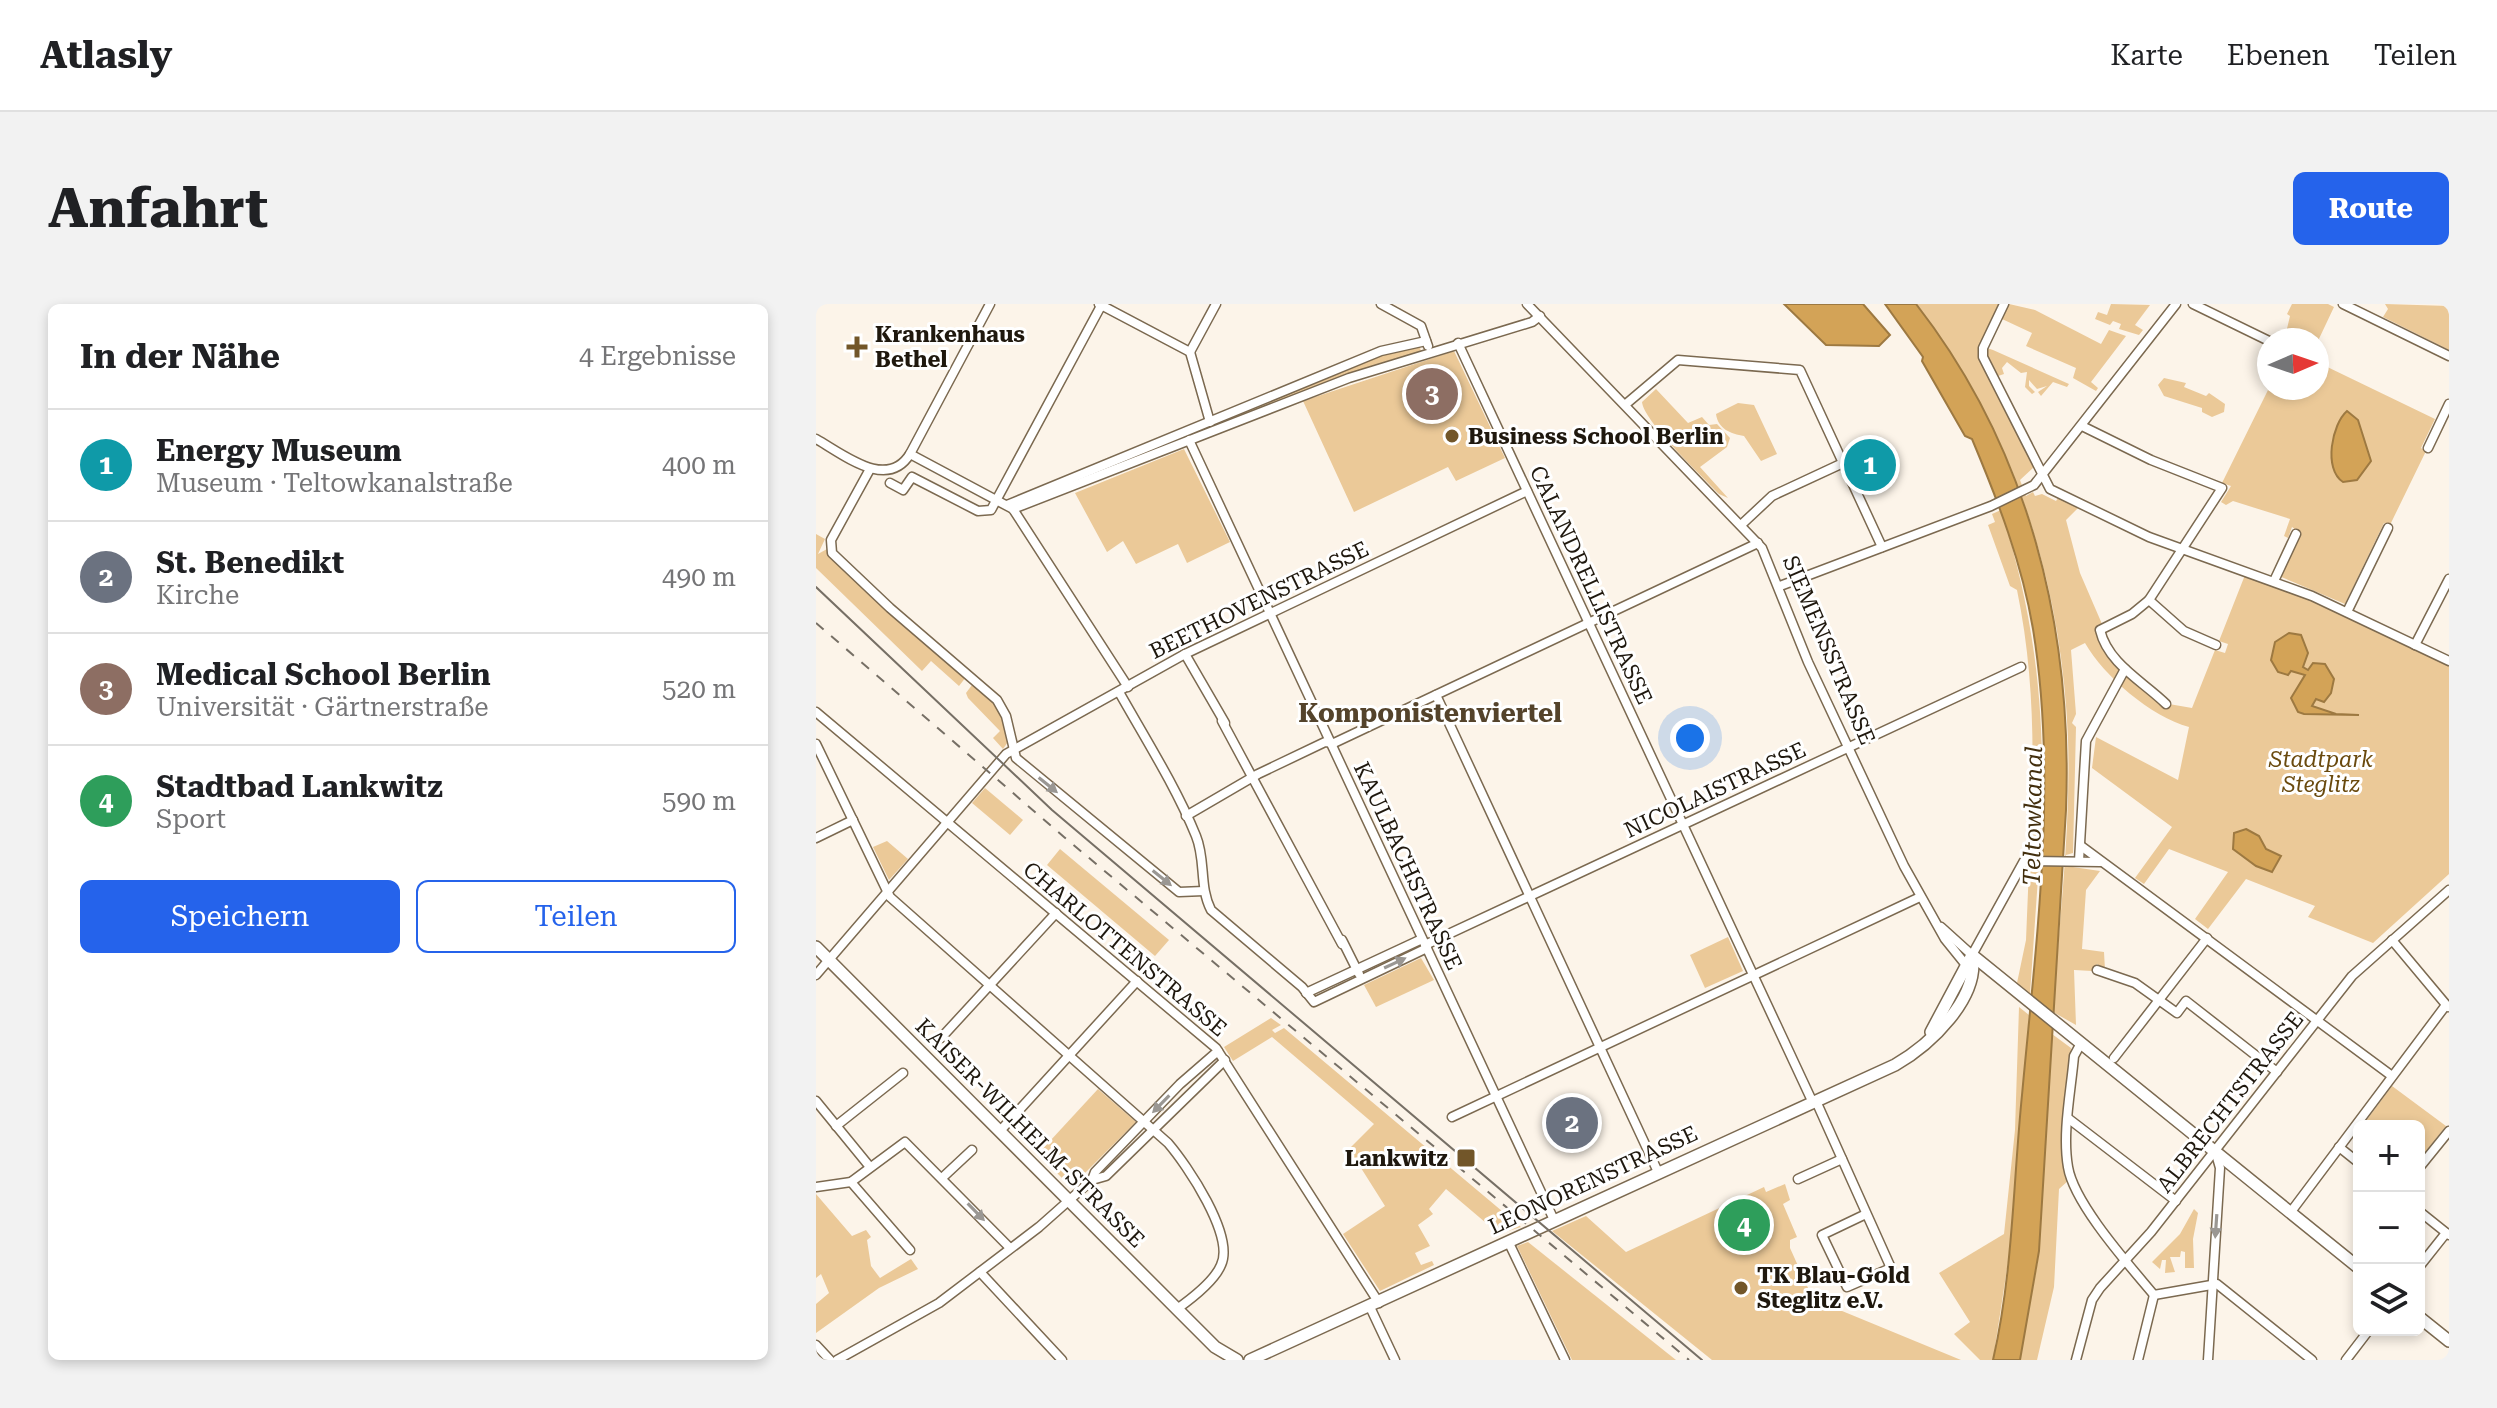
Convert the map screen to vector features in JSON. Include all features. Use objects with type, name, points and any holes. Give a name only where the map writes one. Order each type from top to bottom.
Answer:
[{"type":"main road","name":"KAISER-WILHELM-STRASSE","points":[[816,947],[1215,1347],[1223,1360]]},
{"type":"main road","name":"SIEMENSSTRASSE","points":[[1971,964],[2013,991],[2354,1264]]},
{"type":"main road","name":"SIEMENSSTRASSE","points":[[1971,964],[2013,991]]},
{"type":"main road","name":"LEONORENSTRASSE","points":[[1250,1360],[1895,1065],[1921,1046],[1971,964]]},
{"type":"main road","points":[[2425,1322],[2449,1341]]},
{"type":"main road","name":"KAISER-WILHELM-STRASSE","points":[[1215,1347],[1237,1360]]},
{"type":"main road","name":"LEONORENSTRASSE","points":[[1264,1360],[1279,1348]]},
{"type":"street","points":[[816,439],[870,469],[887,470],[903,463],[990,304]]},
{"type":"street","points":[[903,463],[912,477],[978,511],[991,510],[1101,304],[1190,352]]},
{"type":"street","points":[[1213,430],[1190,352],[1216,304]]},
{"type":"street","points":[[1381,304],[1421,326],[1431,352]]},
{"type":"street","name":"SIEMENSSTRASSE","points":[[1527,304],[1758,543],[1780,586],[1808,662],[1920,897],[1939,926],[1971,964]]},
{"type":"street","points":[[2004,304],[1982,354],[2046,487],[2074,503],[2183,550],[2274,581],[2347,612],[2449,661]]},
{"type":"street","points":[[1780,586],[1991,506],[2023,488],[2040,475],[2082,426],[2176,304]]},
{"type":"street","points":[[2193,304],[2257,335]]},
{"type":"street","points":[[2345,304],[2449,356]]},
{"type":"street","points":[[1010,507],[1337,382],[1532,322],[1540,316]]},
{"type":"street","points":[[1010,507],[1209,420],[1381,351],[1426,341]]},
{"type":"street","name":"CALANDRELLISTRASSE","points":[[1458,343],[1752,974],[1842,1159],[1891,1268],[1847,1287],[1822,1235],[1866,1214]]},
{"type":"street","points":[[1626,404],[1678,360],[1791,367],[1802,373],[1882,547]]},
{"type":"street","points":[[2428,448],[2449,404]]},
{"type":"street","points":[[2082,426],[2151,460],[2222,488],[2149,600],[2132,614],[2100,630],[2105,643],[2125,669],[2166,704]]},
{"type":"street","name":"KAULBACHSTRASSE","points":[[1189,440],[1554,1220]]},
{"type":"street","points":[[910,454],[1010,507],[1128,687]]},
{"type":"street","points":[[1741,525],[1772,496],[1843,463]]},
{"type":"street","points":[[870,469],[831,540],[832,553],[890,608],[997,700],[1007,721],[1011,750],[1016,758],[1185,894],[1204,891]]},
{"type":"street","points":[[890,483],[903,490],[912,477]]},
{"type":"street","name":"BEETHOVENSTRASSE","points":[[1011,750],[1270,613],[1527,491]]},
{"type":"street","points":[[2347,612],[2388,528]]},
{"type":"street","points":[[2274,581],[2296,534]]},
{"type":"street","points":[[1186,816],[1252,777],[1325,742],[1331,743],[1436,695],[1758,543]]},
{"type":"street","points":[[2415,645],[2449,579]]},
{"type":"street","points":[[2149,600],[2184,631],[2216,645]]},
{"type":"street","points":[[1187,657],[1361,979]]},
{"type":"street","name":"NICOLAISTRASSE","points":[[1425,944],[1314,1002],[1306,993],[1530,897],[2021,667]]},
{"type":"street","points":[[2101,862],[2079,861],[2086,741],[2125,669]]},
{"type":"street","points":[[1119,692],[1186,816],[1200,850],[1204,891],[1211,910],[1306,993]]},
{"type":"street","points":[[1436,695],[1658,1172]]},
{"type":"street","name":"CHARLOTTENSTRASSE","points":[[816,712],[1218,1051],[1375,1305],[1395,1360]]},
{"type":"street","points":[[816,744],[888,892],[1144,1121],[1196,1179],[1209,1205],[1223,1252],[1218,1271],[1177,1309]]},
{"type":"street","points":[[816,975],[1011,750]]},
{"type":"street","points":[[816,771],[827,766]]},
{"type":"street","points":[[816,838],[853,820]]},
{"type":"street","points":[[2081,846],[2392,1076]]},
{"type":"street","name":"LEONORENSTRASSE","points":[[1971,964],[2021,864],[2034,859],[2079,861]]},
{"type":"street","name":"ALBRECHTSTRASSE","points":[[2076,1360],[2093,1297],[2176,1201],[2358,970],[2449,890]]},
{"type":"street","points":[[1452,1117],[1920,897]]},
{"type":"street","points":[[941,1038],[1056,913]]},
{"type":"street","points":[[2114,1058],[2207,938]]},
{"type":"street","points":[[2290,1213],[2447,1007],[2392,940]]},
{"type":"street","points":[[2097,970],[2135,983],[2177,1013],[2186,1001],[2277,1072]]},
{"type":"street","points":[[1000,1131],[1137,981]]},
{"type":"street","points":[[2080,1045],[2074,1056],[2067,1155],[2073,1184],[2126,1261],[2154,1295]]},
{"type":"street","points":[[1092,1180],[1095,1172],[1144,1121],[1218,1051]]},
{"type":"street","points":[[837,1360],[920,1316],[980,1272],[1092,1180],[1106,1176],[1225,1060]]},
{"type":"street","points":[[836,1126],[903,1073]]},
{"type":"street","points":[[816,1101],[870,1167]]},
{"type":"street","points":[[2069,1119],[2176,1201]]},
{"type":"street","points":[[2425,1161],[2449,1131]]},
{"type":"street","points":[[816,1187],[851,1182],[905,1142],[1010,1248]]},
{"type":"street","points":[[2339,1147],[2353,1158]]},
{"type":"street","points":[[942,1178],[972,1150]]},
{"type":"street","points":[[2208,1360],[2220,1168],[2215,1152]]},
{"type":"street","points":[[1798,1179],[1842,1159]]},
{"type":"street","points":[[851,1182],[910,1250]]},
{"type":"street","points":[[2422,1264],[2447,1234],[2425,1216]]},
{"type":"street","points":[[1508,1241],[1565,1360]]},
{"type":"street","points":[[980,1272],[1062,1360]]},
{"type":"street","points":[[2154,1295],[2220,1285],[2312,1360]]},
{"type":"street","points":[[2138,1360],[2154,1295]]},
{"type":"street","points":[[2346,1360],[2364,1336]]},
{"type":"street","points":[[816,1345],[830,1360]]},
{"type":"green space","name":"Stadtpark Steglitz","points":[[1916,304],[2002,304],[1978,350],[2034,467],[2020,480],[2026,496],[2033,492],[2035,496],[2042,494],[2078,508],[2066,520],[2080,573],[2102,624],[2098,627],[2102,644],[2169,704],[2192,708],[2215,650],[2225,653],[2228,644],[2219,641],[2245,575],[2326,606],[2449,665],[2449,874],[2373,943],[2308,917],[2315,906],[2246,879],[2208,929],[2195,919],[2228,872],[2169,849],[2144,884],[2135,878],[2172,827],[2092,768],[2096,737],[2178,780],[2189,727],[2159,714],[2130,694],[2104,669],[2085,643],[2071,650],[2076,714],[2072,723],[2076,727],[2073,853],[2066,855],[2066,866],[2100,871],[2086,890],[2082,949],[2104,952],[2105,970],[2097,964],[2092,971],[2074,970],[2076,1025],[2053,1012],[2068,773],[2064,680],[2055,622],[2043,565],[2005,455],[1980,402]]},
{"type":"green space","points":[[2009,304],[2035,310],[2101,344],[2109,330],[2126,336],[2091,382],[2098,388],[2096,391],[2073,378],[2076,368],[2026,346],[2032,333],[2002,319]]},
{"type":"green space","points":[[2111,304],[2150,305],[2135,325],[2143,330],[2139,335],[2119,329],[2121,324],[2113,321],[2110,325],[2095,319],[2098,312],[2107,315]]},
{"type":"green space","points":[[2292,304],[2328,304],[2334,307],[2324,328],[2287,328],[2290,316],[2287,314]]},
{"type":"green space","points":[[2385,304],[2449,306],[2449,350],[2383,317],[2388,309]]},
{"type":"green space","points":[[1420,347],[1421,352],[1216,426],[1214,421],[1384,353]]},
{"type":"green space","points":[[1987,348],[2069,384],[2067,387],[2053,382],[2041,396],[2038,392],[2047,386],[2037,389],[2029,380],[2029,386],[2035,392],[2032,394],[2025,387],[2027,372],[2021,373],[2007,362],[2002,368],[2004,374],[1998,376],[1987,356]]},
{"type":"green space","points":[[1454,351],[1505,458],[1456,481],[1448,467],[1354,512],[1303,401]]},
{"type":"green space","points":[[2329,368],[2435,419],[2421,448],[2426,451],[2390,525],[2384,523],[2345,604],[2279,576],[2301,534],[2292,527],[2288,538],[2284,536],[2290,519],[2233,501],[2226,505],[2221,502],[2231,486],[2222,483],[2263,400],[2329,400]]},
{"type":"green space","points":[[2164,378],[2186,383],[2184,387],[2206,396],[2209,393],[2225,404],[2224,412],[2212,417],[2202,412],[2202,408],[2164,396],[2158,385]]},
{"type":"green space","points":[[1656,389],[1688,423],[1702,417],[1709,425],[1717,424],[1730,438],[1727,447],[1700,467],[1728,498],[1719,494],[1652,422],[1642,402]]},
{"type":"green space","points":[[1738,403],[1754,405],[1777,454],[1761,461],[1744,436],[1722,427],[1716,414]]},
{"type":"green space","points":[[1184,449],[1230,542],[1187,563],[1178,544],[1136,564],[1123,541],[1107,552],[1075,493]]},
{"type":"green space","points":[[2001,510],[2024,597],[2037,681],[2042,766],[2040,855],[2029,853],[2032,721],[2023,623],[2017,590],[2010,586],[1988,525],[1995,522],[1992,514]]},
{"type":"green space","points":[[816,534],[825,539],[818,554],[827,549],[966,677],[959,686],[931,661],[922,671],[816,568]]},
{"type":"green space","points":[[972,685],[987,694],[998,708],[1008,742],[1003,749],[993,738],[1000,731],[968,698],[966,693]]},
{"type":"green space","points":[[985,788],[1023,820],[1010,835],[972,803]]},
{"type":"green space","points":[[887,841],[908,859],[889,880],[873,847]]},
{"type":"green space","points":[[1060,849],[1169,940],[1155,956],[1047,865]]},
{"type":"green space","points":[[2039,863],[2030,994],[2017,983],[2026,940],[2029,867]]},
{"type":"green space","points":[[1728,937],[1743,971],[1705,988],[1690,955]]},
{"type":"green space","points":[[1421,958],[1434,980],[1376,1007],[1364,985]]},
{"type":"green space","points":[[2019,1007],[2029,1015],[2010,1249],[1993,1360],[1980,1360],[1954,1334],[1970,1322],[1939,1273],[2004,1234],[2015,1130]]},
{"type":"green space","points":[[1271,1018],[1281,1025],[1272,1030],[1275,1033],[1284,1028],[1521,1227],[1499,1234],[1446,1189],[1429,1209],[1433,1214],[1418,1225],[1430,1246],[1415,1253],[1421,1265],[1432,1261],[1434,1265],[1380,1291],[1343,1234],[1385,1206],[1349,1149],[1374,1124],[1272,1037],[1233,1061],[1224,1047]]},
{"type":"green space","points":[[2052,1034],[2071,1048],[2063,1150],[2069,1180],[2059,1189],[2054,1287],[2037,1360],[2020,1360],[2038,1260]]},
{"type":"green space","points":[[2392,1086],[2446,1126],[2425,1152],[2425,1120],[2366,1120]]},
{"type":"green space","points":[[1098,1089],[1136,1122],[1071,1187],[1038,1154]]},
{"type":"green space","points":[[1785,1184],[1790,1200],[1783,1204],[1797,1237],[1790,1240],[1790,1248],[1813,1299],[1961,1360],[1712,1360],[1552,1231],[1586,1216],[1626,1252],[1764,1187],[1766,1192]]},
{"type":"green space","points":[[816,1194],[852,1236],[866,1230],[871,1237],[867,1240],[871,1266],[880,1278],[911,1259],[918,1269],[879,1288],[816,1333],[816,1304],[829,1293],[821,1274],[816,1278]]},
{"type":"green space","points":[[2194,1209],[2198,1213],[2193,1239],[2194,1268],[2185,1268],[2185,1252],[2181,1251],[2180,1257],[2170,1257],[2175,1272],[2165,1273],[2166,1260],[2162,1260],[2160,1269],[2152,1262],[2180,1234]]},
{"type":"green space","points":[[1528,1242],[1676,1360],[1572,1360],[1517,1246]]},
{"type":"shaded area","points":[[1784,304],[1863,304],[1890,335],[1879,346],[1826,345]]},
{"type":"shaded area","points":[[1885,304],[1916,304],[1955,360],[1988,419],[2015,480],[2036,543],[2051,608],[2061,675],[2066,742],[2066,810],[2039,1251],[2020,1360],[1993,1360],[2009,1261],[2042,862],[2044,745],[2033,629],[2008,532],[1972,439],[1965,436],[1922,361],[1923,357]]},
{"type":"shaded area","points":[[2347,411],[2358,420],[2371,461],[2357,480],[2343,482],[2333,467],[2332,446],[2337,426]]},
{"type":"shaded area","points":[[2289,633],[2301,635],[2308,653],[2303,667],[2308,670],[2313,663],[2325,664],[2334,679],[2331,693],[2324,702],[2316,699],[2312,706],[2336,714],[2359,715],[2304,714],[2298,712],[2291,698],[2305,675],[2291,671],[2288,675],[2278,672],[2271,660],[2275,642]]},
{"type":"shaded area","points":[[2246,829],[2259,836],[2266,849],[2281,856],[2272,872],[2256,866],[2233,849],[2234,833]]},
{"type":"tram line","points":[[816,587],[1052,810],[1702,1360]]},
{"type":"railway","points":[[816,623],[1064,837],[1689,1360]]},
{"type":"place","name":"Krankenhaus Bethel","points":[[857,347]]},
{"type":"place","name":"Medical School Berlin","points":[[1432,394]]},
{"type":"place","name":"Business School Berlin","points":[[1452,436]]},
{"type":"place","name":"Energy Museum","points":[[1870,465]]},
{"type":"place","name":"St. Benedikt","points":[[1572,1123]]},
{"type":"place","name":"Lankwitz","points":[[1466,1158]]},
{"type":"place","name":"Stadtbad Lankwitz","points":[[1744,1225]]},
{"type":"place","name":"TK Blau-Gold Steglitz e.V.","points":[[1741,1288]]},
{"type":"district","name":"Komponistenviertel","points":[[1430,713]]},
{"type":"water label","name":"Teltowkanal","points":[[2033,816]]}]
